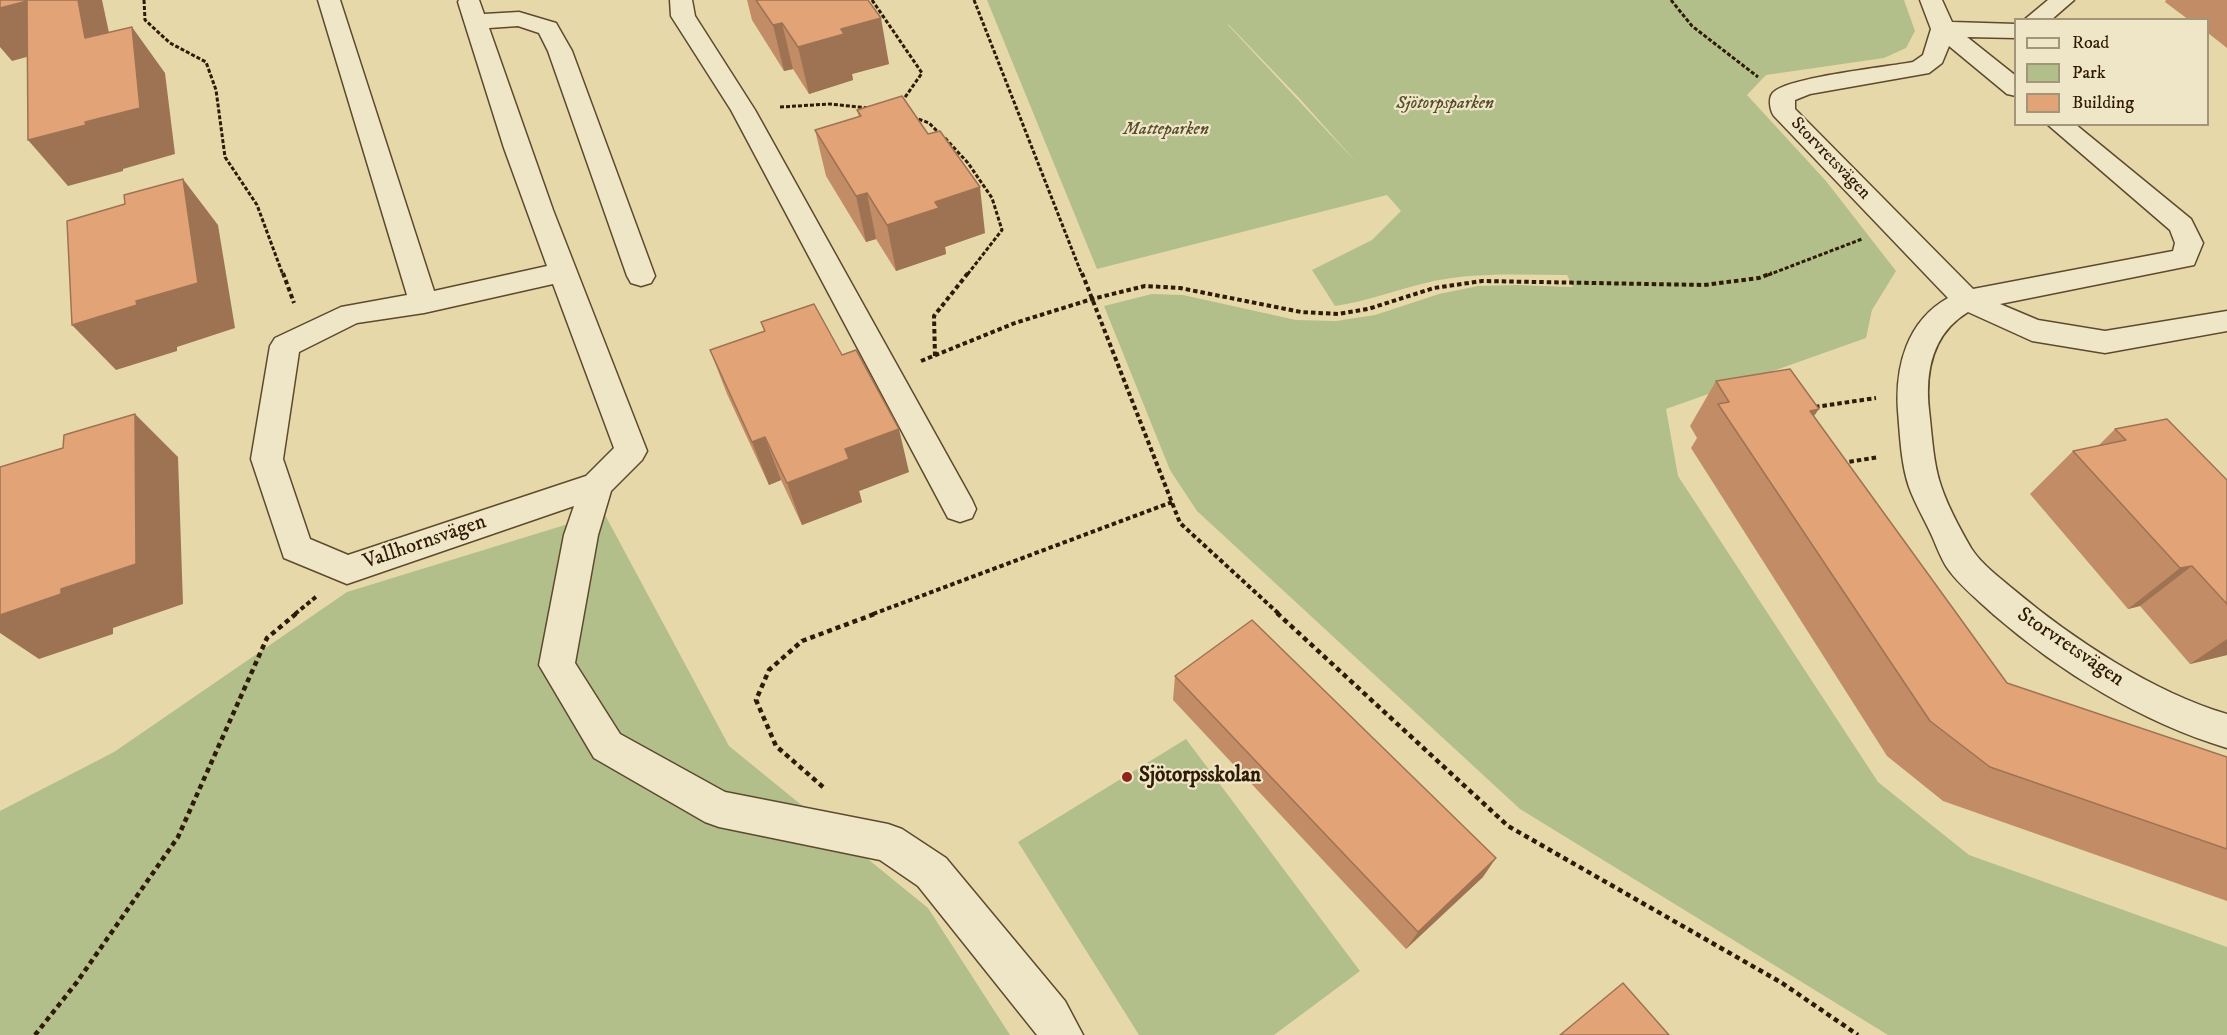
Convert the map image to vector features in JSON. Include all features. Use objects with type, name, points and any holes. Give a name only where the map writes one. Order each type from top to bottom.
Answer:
[{"type":"street","points":[[330,0],[424,303]]},
{"type":"street","points":[[681,0],[683,16],[743,110],[960,509]]},
{"type":"street","points":[[1931,0],[1943,29],[2014,87]]},
{"type":"street","points":[[2038,18],[2063,0]]},
{"type":"street","name":"Vallhornsvägen","points":[[285,346],[267,459],[296,548],[347,570],[597,485],[631,452],[497,90],[472,11],[519,19],[548,28],[560,51],[641,276]]},
{"type":"street","points":[[1943,29],[2014,31]]},
{"type":"street","name":"Storvretsvägen","points":[[1943,29],[1934,58],[1920,68],[1805,88],[1783,96],[1784,111],[1967,300],[2032,330],[2105,342],[2227,321]]},
{"type":"street","name":"Storvretsvägen","points":[[2061,126],[2181,225],[2189,243],[2184,258],[1967,300],[1943,314],[1919,347],[1912,392],[1916,436],[1925,486],[1960,559],[2033,627],[2077,658],[2146,698],[2193,721],[2227,732]]},
{"type":"street","points":[[285,346],[351,314],[424,303],[563,272]]},
{"type":"street","points":[[597,485],[581,535],[557,665],[608,746],[719,809],[888,843],[932,872],[1050,1016],[1061,1035]]},
{"type":"path","points":[[144,0],[145,21],[170,43],[206,62],[216,90],[225,157],[257,205],[297,311],[285,346]]},
{"type":"path","points":[[872,0],[922,73],[896,110]]},
{"type":"path","points":[[974,0],[1180,523],[1508,826],[1782,983],[1858,1035]]},
{"type":"path","points":[[1671,0],[1692,26],[1783,96]]},
{"type":"path","points":[[743,110],[830,105],[874,108]]},
{"type":"path","points":[[904,114],[930,123],[968,163],[992,198],[1002,230],[934,316],[935,356]]},
{"type":"path","points":[[887,375],[1015,323],[1092,299],[1145,286],[1180,288],[1301,312],[1338,314],[1368,309],[1434,288],[1482,281],[1704,285],[1759,278],[1895,226]]},
{"type":"path","points":[[1813,408],[1912,392]]},
{"type":"path","points":[[828,791],[776,746],[756,700],[769,670],[802,641],[1172,502]]},
{"type":"path","points":[[34,1035],[77,982],[178,837],[267,638],[347,570]]},
{"type":"green space","points":[[987,0],[1904,0],[1915,31],[1906,48],[1884,58],[1766,75],[1747,95],[1826,181],[1896,271],[1872,310],[1866,338],[1666,409],[1678,476],[1878,782],[1969,855],[2227,947],[2227,1035],[1888,1035],[1520,809],[1197,511],[1170,470],[1104,306],[1152,294],[1183,295],[1296,320],[1336,321],[1375,315],[1439,294],[1478,286],[1573,287],[1567,275],[1450,278],[1335,306],[1312,270],[1372,240],[1401,211],[1387,195],[1097,269]],"holes":[[[1228,24],[1301,100],[1357,163]]]},
{"type":"green space","points":[[604,513],[729,746],[928,908],[1010,1035],[0,1035],[0,811],[114,752],[347,592]]},
{"type":"green space","points":[[1186,739],[1360,971],[1274,1035],[1139,1035],[1018,842]]},
{"type":"building","points":[[0,0],[78,0],[85,38],[132,27],[140,108],[28,140],[27,1],[0,8]]},
{"type":"building","points":[[756,0],[868,0],[881,18],[841,29],[844,34],[798,47],[782,23],[773,25]]},
{"type":"building","points":[[902,96],[928,134],[940,131],[980,187],[935,202],[939,208],[887,225],[867,193],[856,196],[815,130],[861,116],[857,110]]},
{"type":"building","points":[[183,179],[198,283],[136,301],[137,305],[72,325],[67,221],[125,204],[124,195]]},
{"type":"building","points":[[814,304],[842,355],[856,350],[899,429],[845,449],[849,459],[787,483],[765,437],[752,442],[710,350],[765,331],[761,322]]},
{"type":"building","points":[[1790,369],[1819,409],[1810,411],[2007,683],[2227,757],[2227,849],[1990,767],[1930,721],[1718,404],[1729,402],[1716,381]]},
{"type":"building","points":[[135,414],[136,564],[61,589],[61,594],[0,615],[0,467],[63,448],[64,435]]},
{"type":"building","points":[[2167,419],[2227,480],[2227,604],[2192,566],[2180,568],[2073,451],[2126,440],[2115,429]]},
{"type":"building","points":[[1252,620],[1496,858],[1418,932],[1175,676]]},
{"type":"building","points":[[1623,983],[1669,1035],[1560,1035]]},
{"type":"place","name":"Sjötorpsskolan","points":[[1127,777]]},
{"type":"park label","name":"Sjötorpsparken","points":[[1445,104]]},
{"type":"park label","name":"Matteparken","points":[[1166,130]]}]
